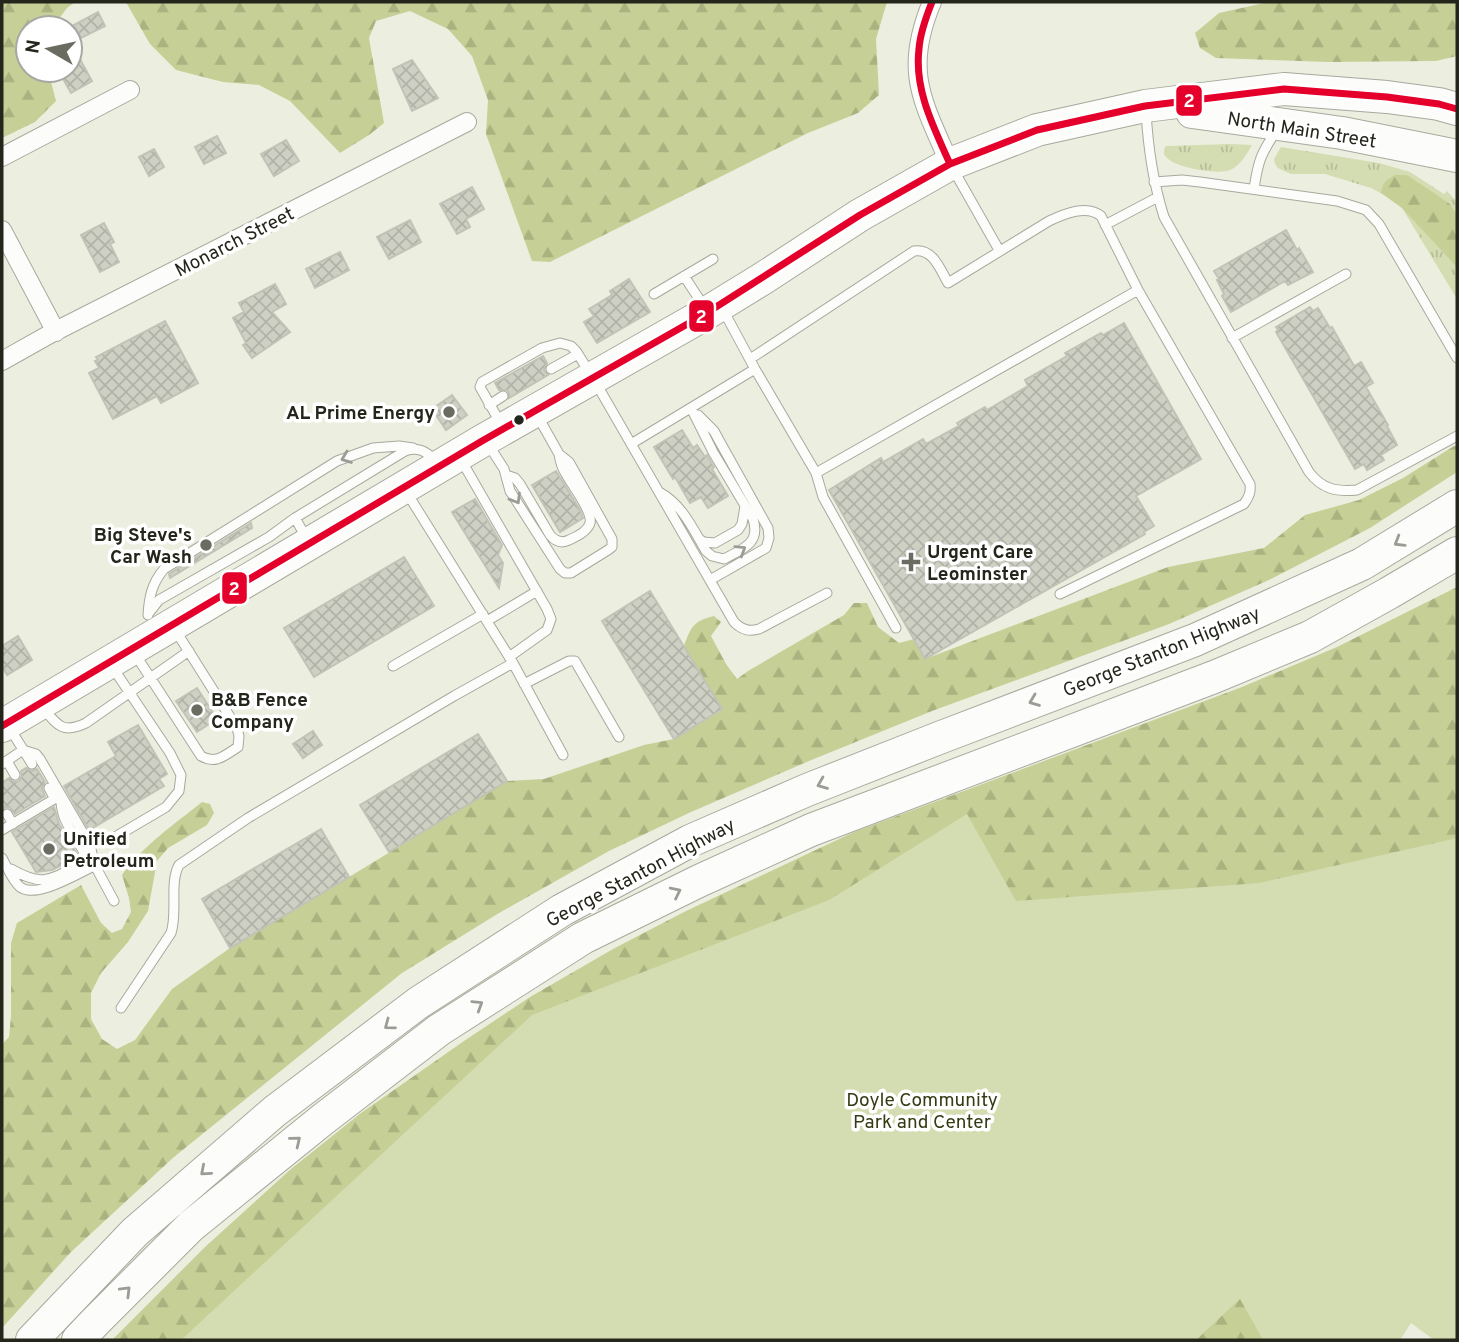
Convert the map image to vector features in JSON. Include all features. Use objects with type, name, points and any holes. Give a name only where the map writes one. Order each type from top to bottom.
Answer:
[{"type":"highway","name":"North Main Street","points":[[3,722],[150,640],[302,531],[403,487],[450,460],[492,424],[534,411],[586,366],[714,309],[860,215],[950,164],[1037,130],[1145,106],[1284,89],[1387,97],[1451,106]]},
{"type":"highway","name":"North Main Street","points":[[1145,106],[1342,133],[1457,156]]},
{"type":"highway","points":[[1410,147],[1433,159],[1457,178]]},
{"type":"highway","name":"George Stanton Highway","points":[[32,1340],[135,1232],[275,1111],[418,1003],[562,911],[690,841],[807,790],[1195,640],[1362,564],[1457,506]]},
{"type":"highway","name":"George Stanton Highway","points":[[78,1340],[191,1226],[322,1120],[439,1030],[583,938],[811,830],[1214,677],[1310,636],[1457,553]]},
{"type":"street","points":[[932,2],[922,24],[918,81],[927,112],[950,164]]},
{"type":"street","points":[[2,157],[130,90]]},
{"type":"street","name":"Monarch Street","points":[[2,361],[467,122]]},
{"type":"street","points":[[2,230],[56,332]]},
{"type":"lane","points":[[1145,106],[1154,182],[1164,217],[1316,482],[1345,491],[1357,490],[1457,436]]},
{"type":"lane","points":[[1254,189],[1259,158],[1281,124]]},
{"type":"lane","points":[[950,164],[999,250]]},
{"type":"lane","points":[[1154,182],[1182,180],[1254,189],[1337,201],[1366,211],[1379,224],[1457,358]]},
{"type":"lane","points":[[1105,225],[1158,197]]},
{"type":"lane","points":[[750,359],[914,251],[920,250],[931,256],[948,283],[1049,221],[1084,210],[1094,211],[1101,216],[1138,290],[1251,490],[1244,504],[1060,594]]},
{"type":"lane","points":[[654,294],[713,259]]},
{"type":"lane","points":[[1232,338],[1346,274]]},
{"type":"lane","points":[[684,276],[714,309],[750,359],[816,473],[823,497],[895,628]]},
{"type":"lane","points":[[816,473],[1138,290]]},
{"type":"lane","points":[[559,454],[569,462],[613,544],[571,573],[560,569],[510,491],[480,387],[482,382],[553,343],[571,346],[586,366],[739,627],[745,630],[759,629],[827,593]]},
{"type":"lane","points":[[551,369],[586,366]]},
{"type":"lane","points":[[631,443],[755,369]]},
{"type":"lane","points":[[492,424],[503,396]]},
{"type":"lane","points":[[659,491],[670,497],[712,556],[724,559],[753,540],[755,525],[691,408]]},
{"type":"lane","points":[[691,408],[714,431],[769,533],[766,548],[710,580]]},
{"type":"lane","points":[[506,475],[520,484],[554,540],[569,541],[582,533],[590,523],[589,513],[566,475],[559,454],[534,411]]},
{"type":"lane","points":[[121,1009],[171,933],[175,872],[179,865],[248,818],[511,660],[547,630],[551,619],[537,591],[450,460],[420,449],[399,446],[373,448],[337,461],[164,569],[154,582],[149,600],[150,677],[201,756],[218,760],[238,747],[237,728],[150,640]]},
{"type":"lane","points":[[302,531],[405,451],[413,448]]},
{"type":"lane","points":[[403,487],[511,660],[563,755]]},
{"type":"lane","points":[[699,539],[715,543],[737,530],[742,524],[745,505]]},
{"type":"lane","points":[[393,666],[537,591]]},
{"type":"lane","points":[[150,640],[150,677]]},
{"type":"lane","points":[[130,691],[150,640]]},
{"type":"lane","points":[[524,684],[569,661],[575,662],[619,737]]},
{"type":"lane","points":[[40,703],[57,725],[75,728],[150,677]]},
{"type":"lane","points":[[110,840],[166,807],[179,791],[181,775],[130,691]]},
{"type":"lane","points":[[3,722],[32,764]]},
{"type":"lane","points":[[15,775],[4,762],[23,750],[36,754],[58,797],[90,845],[93,862],[114,901]]},
{"type":"lane","points":[[4,861],[17,873],[42,881],[54,878],[82,863],[84,853],[63,818],[58,797],[49,788]]},
{"type":"lane","points":[[2,830],[58,797]]},
{"type":"lane","points":[[31,799],[37,810]]},
{"type":"lane","points":[[7,814],[13,824]]},
{"type":"lane","points":[[4,861],[22,888],[33,891],[56,885],[90,868],[93,862]]},
{"type":"green space","points":[[2,2],[75,2],[62,14],[14,14],[14,84],[52,84],[56,101],[35,122],[2,138]]},
{"type":"green space","points":[[123,2],[887,2],[876,39],[879,95],[858,113],[808,133],[550,262],[532,261],[486,134],[488,100],[472,56],[448,29],[410,11],[376,21],[369,38],[384,123],[340,153],[290,101],[259,85],[223,82],[176,70],[150,44],[127,4]]},
{"type":"green space","points":[[1269,2],[1457,2],[1457,56],[1436,61],[1328,62],[1216,58],[1200,48],[1195,33],[1219,13]]},
{"type":"green space","points":[[1252,145],[1237,166],[1224,171],[1187,167],[1171,161],[1164,154],[1167,146]]},
{"type":"green space","points":[[1281,147],[1379,163],[1410,172],[1444,194],[1447,191],[1457,202],[1457,299],[1402,208],[1392,199],[1371,188],[1325,174],[1286,172],[1278,168],[1274,159]]},
{"type":"green space","points":[[1395,175],[1407,175],[1450,204],[1457,215],[1457,267],[1402,208],[1381,193],[1385,182]]},
{"type":"green space","points":[[1457,446],[1457,472],[1370,528],[1269,580],[1169,624],[932,711],[691,812],[609,851],[499,913],[402,973],[174,1157],[71,1252],[2,1328],[2,1044],[9,1037],[11,943],[17,923],[81,885],[101,923],[112,933],[122,929],[131,912],[122,875],[149,845],[202,802],[210,804],[214,813],[207,825],[168,848],[157,861],[148,911],[128,942],[101,973],[91,993],[91,1019],[102,1039],[117,1049],[135,1040],[172,989],[230,948],[507,781],[544,779],[644,745],[674,739],[722,710],[684,646],[691,629],[701,620],[714,616],[721,622],[711,636],[737,679],[844,615],[854,603],[867,603],[878,627],[899,643],[914,639],[925,659],[1168,567],[1264,548],[1305,515],[1359,500],[1403,478]]},
{"type":"green space","name":"Doyle Community Park and Center","points":[[1457,587],[1457,858],[1280,1340],[112,1340],[205,1247],[291,1169],[361,1113],[530,997],[613,949],[684,912],[854,832],[1242,687],[1337,647]]},
{"type":"green space","name":"Doyle Community Park and Center","points":[[967,814],[1016,901],[1259,883],[1457,838],[1457,1340],[1434,1340],[1411,1323],[1400,1340],[1263,1340],[1240,1299],[1196,1340],[181,1340],[532,1015],[829,900]]},
{"type":"building","points":[[98,12],[105,26],[84,36],[84,20]]},
{"type":"building","points":[[412,60],[438,98],[412,111],[393,69]]},
{"type":"building","points":[[84,66],[92,81],[71,93],[66,84],[84,84]]},
{"type":"building","points":[[217,136],[226,153],[204,164],[195,147]]},
{"type":"building","points":[[286,140],[299,161],[274,176],[261,154]]},
{"type":"building","points":[[154,149],[164,167],[149,176],[139,157]]},
{"type":"building","points":[[472,187],[484,209],[466,219],[470,227],[457,234],[440,204]]},
{"type":"building","points":[[410,220],[421,242],[389,259],[377,237]]},
{"type":"building","points":[[104,223],[114,242],[110,244],[119,262],[100,272],[81,235]]},
{"type":"building","points":[[1286,230],[1313,272],[1288,285],[1285,281],[1231,312],[1222,296],[1224,294],[1214,271]]},
{"type":"building","points":[[340,252],[349,270],[315,288],[306,269]]},
{"type":"building","points":[[629,279],[650,312],[597,343],[584,322],[594,316],[589,309],[612,295],[610,291]]},
{"type":"building","points":[[275,284],[286,304],[272,312],[290,332],[252,358],[243,345],[246,343],[233,318],[244,312],[239,303]]},
{"type":"building","points":[[1310,307],[1313,311],[1318,308],[1354,366],[1361,362],[1373,383],[1366,387],[1397,445],[1381,455],[1384,460],[1367,470],[1364,464],[1355,469],[1276,332],[1276,327]]},
{"type":"building","points":[[165,321],[198,383],[161,403],[157,396],[113,419],[89,373],[99,368],[96,357]]},
{"type":"building","points":[[1124,323],[1201,459],[1136,496],[1154,526],[1144,532],[1145,534],[925,659],[829,490],[881,458],[883,462],[923,439],[926,444],[959,426],[957,423],[985,407],[987,410],[1028,386],[1025,380],[1067,356],[1065,353]]},
{"type":"building","points":[[543,356],[547,363],[544,370],[548,375],[509,398],[507,390],[499,390],[495,383]]},
{"type":"building","name":"AL Prime Energy","points":[[452,395],[467,415],[446,430],[432,409]]},
{"type":"building","points":[[682,430],[693,448],[697,445],[705,457],[707,455],[728,496],[708,508],[701,497],[690,503],[654,447]]},
{"type":"building","points":[[556,471],[583,518],[560,532],[532,485]]},
{"type":"building","points":[[475,499],[502,545],[498,555],[503,563],[499,588],[452,512]]},
{"type":"building","points":[[251,523],[252,528],[170,578],[169,574]]},
{"type":"building","points":[[404,557],[434,606],[314,677],[284,628]]},
{"type":"building","points":[[650,591],[722,709],[674,739],[602,621]]},
{"type":"building","points":[[18,636],[32,660],[7,675],[2,666],[2,646]]},
{"type":"building","name":"B&B Fence Company","points":[[197,688],[217,719],[197,732],[176,701]]},
{"type":"building","points":[[138,725],[167,774],[159,779],[164,786],[89,830],[64,786],[116,756],[108,742]]},
{"type":"building","points":[[313,731],[322,745],[303,758],[293,744]]},
{"type":"building","points":[[478,734],[507,781],[389,852],[360,805]]},
{"type":"building","name":"Unified Petroleum","points":[[26,768],[32,771],[37,769],[45,782],[42,789],[45,796],[15,814],[10,808],[2,810],[2,783],[9,778],[14,782],[19,781],[21,771]]},
{"type":"building","name":"Unified Petroleum","points":[[54,807],[59,824],[77,854],[76,858],[52,870],[36,872],[12,832]]},
{"type":"building","points":[[321,829],[349,877],[230,948],[202,899]]},
{"type":"transit line","name":"2","points":[[932,2],[920,43],[919,79],[927,108],[950,164]]},
{"type":"transit line","name":"2","points":[[2,726],[482,441],[705,314],[860,215],[950,164],[1037,130],[1145,106],[1284,89],[1387,97],[1457,109]]},
{"type":"place","name":"AL Prime Energy","points":[[449,412]]},
{"type":"place","name":"Big Steve's Car Wash","points":[[206,545]]},
{"type":"place","name":"Urgent Care Leominster","points":[[911,562]]},
{"type":"place","name":"B&B Fence Company","points":[[197,710]]},
{"type":"place","name":"Unified Petroleum","points":[[49,849]]}]
